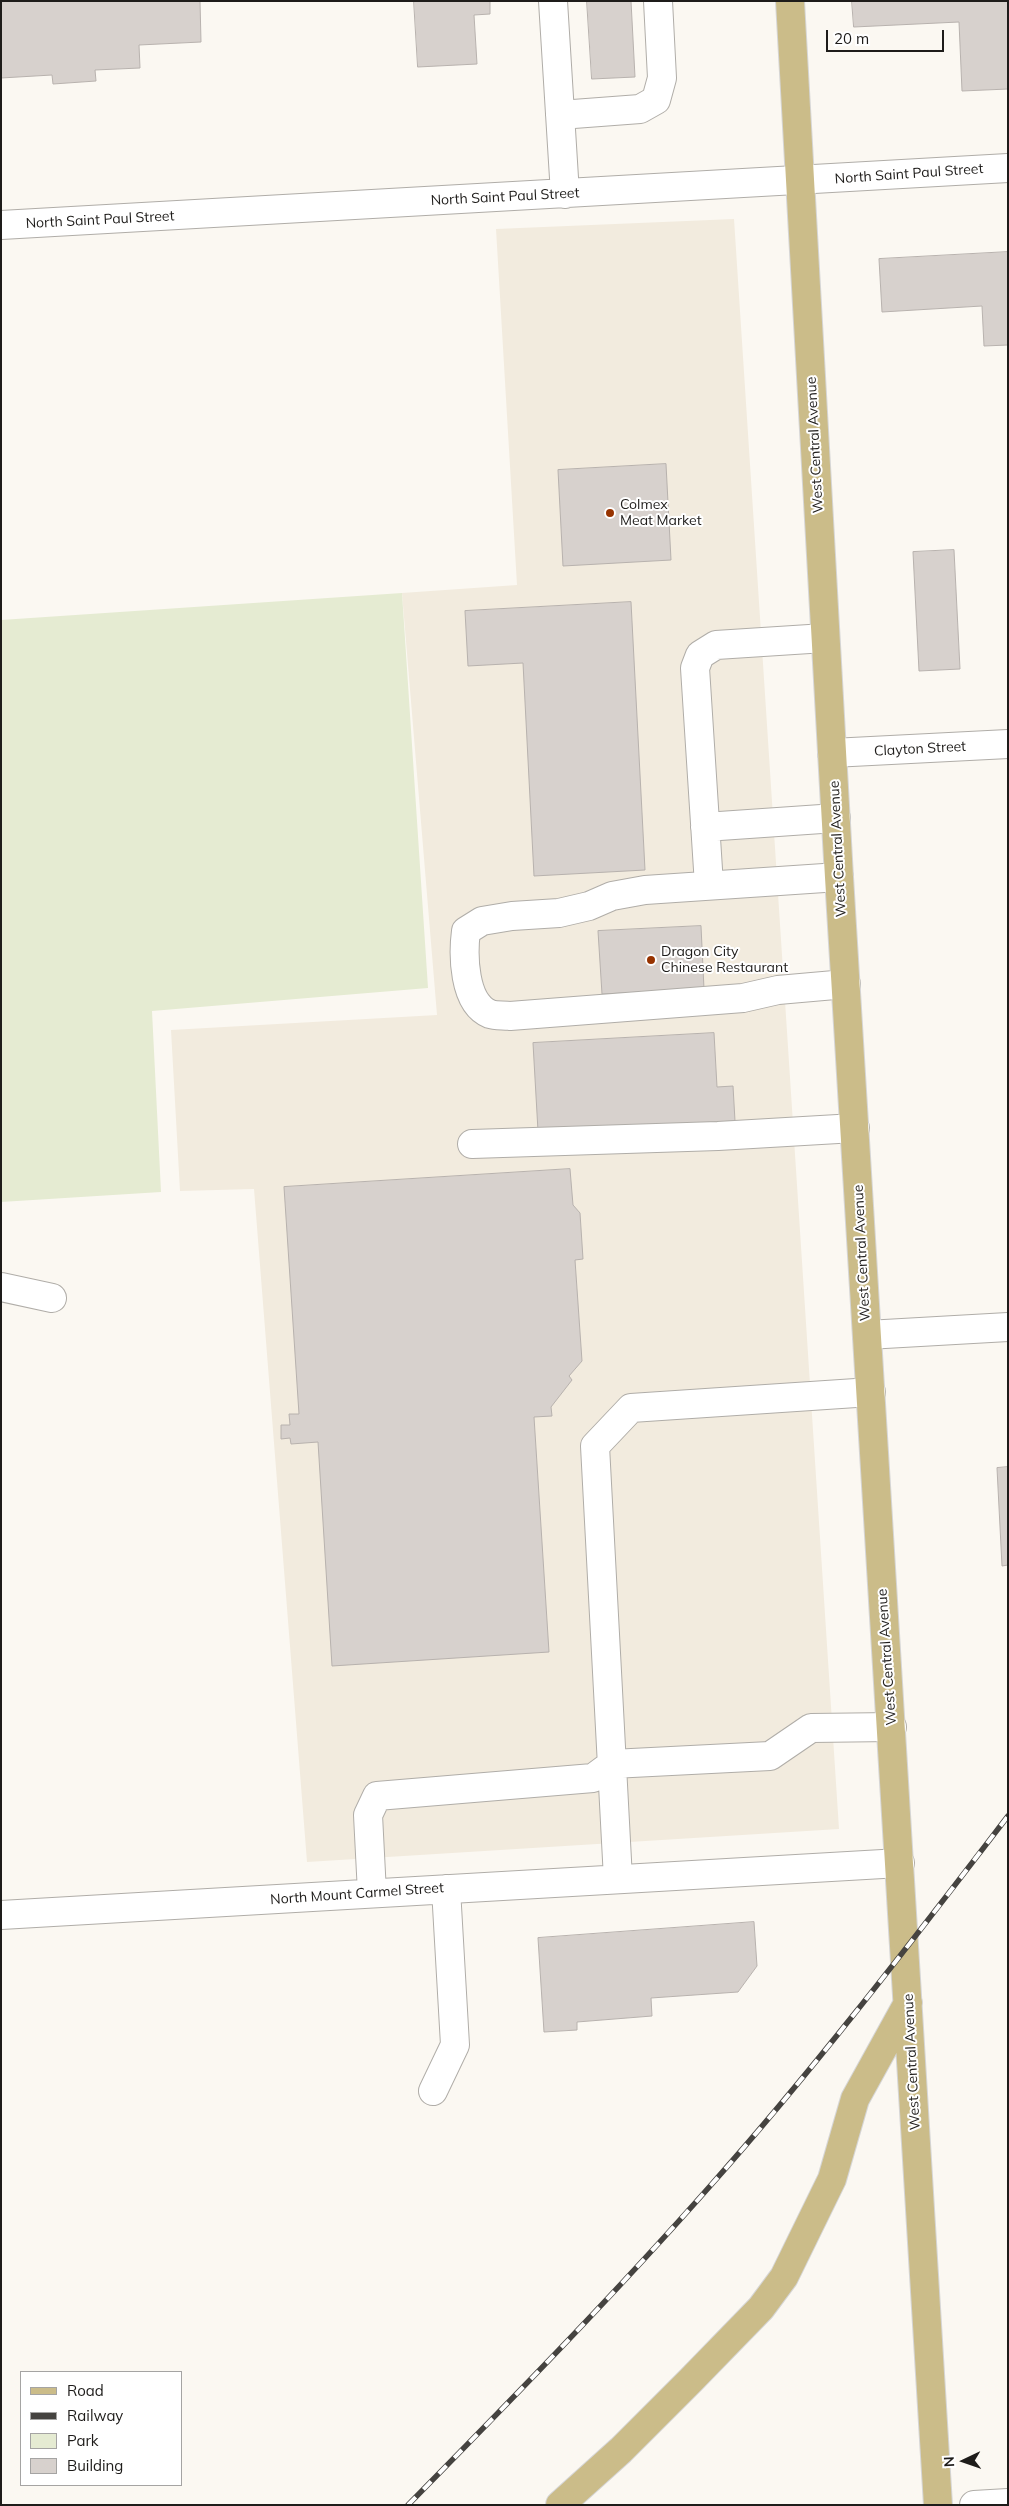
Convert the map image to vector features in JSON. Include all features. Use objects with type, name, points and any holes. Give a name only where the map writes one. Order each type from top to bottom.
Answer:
[{"type":"main road","name":"West Central Avenue","points":[[790,1],[839,876],[938,2505]]},
{"type":"main road","points":[[560,2505],[621,2450],[691,2380],[761,2308],[784,2277],[832,2179],[855,2099],[908,2003]]},
{"type":"street","points":[[553,1],[565,194]]},
{"type":"street","points":[[560,116],[640,109],[656,100],[662,78],[658,1]]},
{"type":"street","name":"North Saint Paul Street","points":[[1,225],[1008,168]]},
{"type":"street","points":[[709,886],[694,668],[700,655],[716,646],[825,638]]},
{"type":"street","name":"Clayton Street","points":[[832,753],[1008,744]]},
{"type":"street","points":[[705,827],[836,818]]},
{"type":"street","points":[[839,876],[644,890],[612,896],[589,906],[559,913],[512,916],[482,921],[466,931],[463,954],[467,981],[477,1002],[490,1014],[510,1016],[743,998],[778,990],[846,984]]},
{"type":"street","points":[[472,1144],[718,1136],[855,1128]]},
{"type":"street","points":[[1,1286],[52,1298]]},
{"type":"street","points":[[867,1335],[1008,1327]]},
{"type":"street","points":[[618,1879],[595,1446],[631,1408],[871,1392]]},
{"type":"street","points":[[372,1894],[368,1815],[377,1796],[593,1778],[612,1764],[770,1756],[811,1728],[892,1727]]},
{"type":"street","name":"North Mount Carmel Street","points":[[1,1915],[900,1863]]},
{"type":"street","points":[[433,2091],[455,2045],[446,1888]]},
{"type":"street","points":[[974,2505],[1008,2502]]},
{"type":"shaded area","points":[[734,219],[839,1829],[307,1862],[254,1189],[180,1191],[171,1030],[437,1015],[402,593],[517,585],[496,229]]},
{"type":"green space","points":[[402,593],[428,988],[152,1011],[161,1192],[1,1202],[1,620]]},
{"type":"building","points":[[1,1],[200,1],[201,42],[139,45],[140,68],[95,70],[96,81],[53,84],[52,75],[1,78]]},
{"type":"building","points":[[414,1],[490,1],[490,14],[474,15],[477,64],[418,67]]},
{"type":"building","points":[[587,1],[631,1],[635,77],[592,79]]},
{"type":"building","points":[[852,1],[1008,1],[1008,89],[962,91],[959,22],[854,27]]},
{"type":"building","points":[[1008,252],[1008,345],[984,346],[982,306],[882,312],[879,259]]},
{"type":"building","points":[[666,464],[671,560],[563,566],[558,470]]},
{"type":"building","points":[[954,550],[960,669],[919,671],[913,552]]},
{"type":"building","points":[[631,602],[645,870],[534,876],[523,663],[468,666],[465,611]]},
{"type":"building","points":[[701,926],[704,989],[602,994],[598,931]]},
{"type":"building","points":[[714,1033],[717,1087],[733,1086],[735,1121],[538,1131],[533,1043]]},
{"type":"building","points":[[570,1169],[573,1205],[580,1213],[583,1259],[575,1260],[582,1361],[569,1376],[572,1380],[551,1407],[552,1416],[534,1417],[549,1652],[332,1666],[318,1442],[291,1444],[290,1438],[281,1439],[281,1425],[290,1425],[289,1414],[299,1414],[284,1187]]},
{"type":"building","points":[[1008,1467],[1008,1565],[1002,1566],[997,1468]]},
{"type":"building","points":[[754,1922],[757,1966],[738,1992],[651,1998],[652,2016],[577,2022],[577,2030],[544,2032],[538,1938]]},
{"type":"railway","points":[[408,2505],[600,2307],[750,2140],[863,2003],[1008,1816]]},
{"type":"place","name":"Colmex Meat Market","points":[[610,513]]},
{"type":"place","name":"Dragon City Chinese Restaurant","points":[[651,960]]}]
